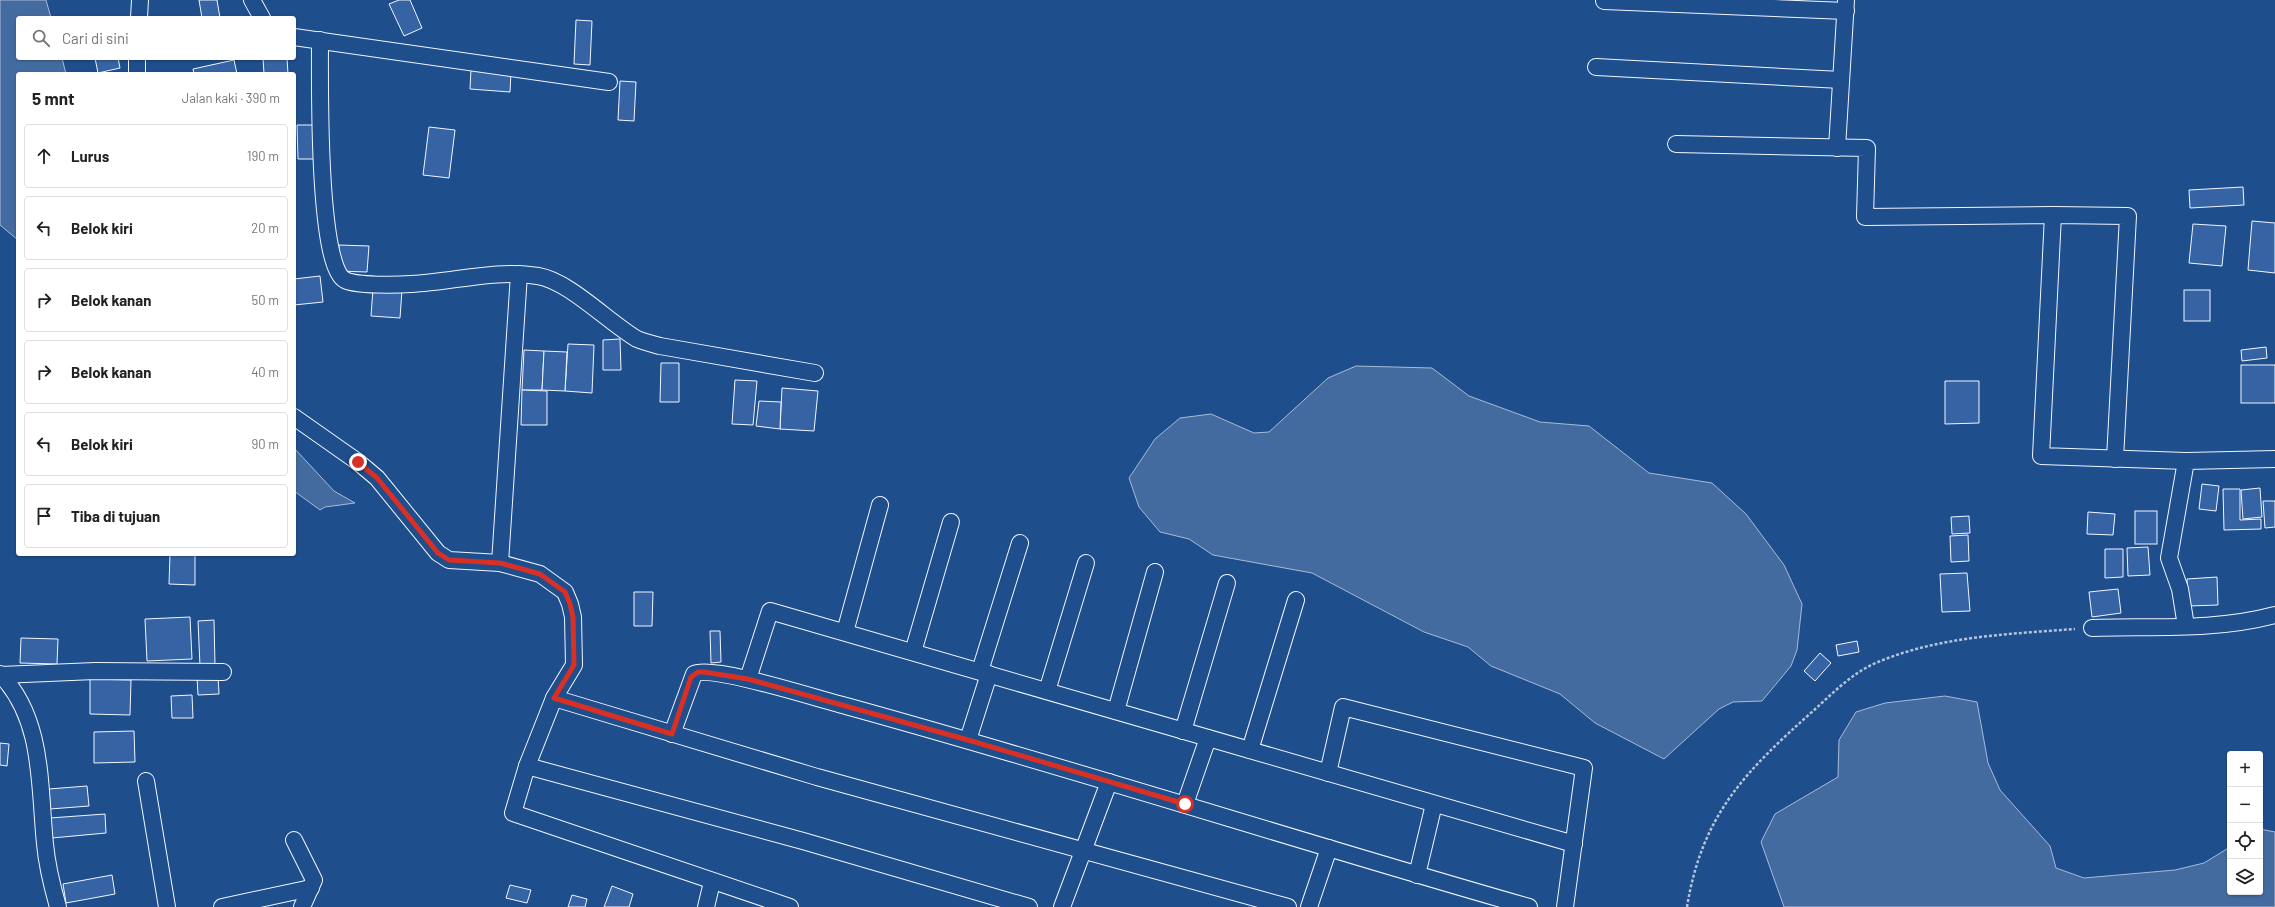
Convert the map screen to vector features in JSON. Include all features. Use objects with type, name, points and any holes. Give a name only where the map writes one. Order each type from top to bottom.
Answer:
[{"type":"street","points":[[139,16],[140,0]]},
{"type":"street","points":[[252,0],[261,16]]},
{"type":"street","points":[[1604,2],[1846,5],[1837,148]]},
{"type":"street","points":[[296,37],[609,82]]},
{"type":"street","points":[[320,40],[322,176],[329,249],[336,272],[344,280],[356,283],[412,284],[519,274],[539,276],[560,284],[639,340],[660,346],[815,373]]},
{"type":"street","points":[[137,60],[137,72]]},
{"type":"street","points":[[1596,67],[1841,80]]},
{"type":"street","points":[[1676,144],[1868,148],[1865,217],[2053,215],[2128,216],[2115,459]]},
{"type":"street","points":[[2053,215],[2041,456],[2186,461],[2275,459]]},
{"type":"street","points":[[500,563],[519,274]]},
{"type":"street","points":[[296,418],[358,462],[377,478],[438,553],[449,560],[500,563],[540,574],[565,592],[570,604],[574,665],[554,698],[527,766],[513,813],[784,906]]},
{"type":"street","points":[[2186,461],[2168,558],[2180,589],[2186,626]]},
{"type":"street","points":[[845,632],[880,505]]},
{"type":"street","points":[[912,652],[951,522]]},
{"type":"street","points":[[968,740],[984,673],[1020,543]]},
{"type":"street","points":[[1047,691],[1086,563]]},
{"type":"street","points":[[1116,711],[1155,572]]},
{"type":"street","points":[[1183,731],[1227,583]]},
{"type":"street","points":[[1250,750],[1296,600]]},
{"type":"street","points":[[748,679],[770,612],[845,632],[1574,844]]},
{"type":"street","points":[[2092,628],[2223,625],[2256,620],[2275,615]]},
{"type":"street","points":[[1,674],[95,671],[224,672]]},
{"type":"street","points":[[672,734],[691,677],[694,674],[704,672],[748,679],[968,740],[1417,875],[1529,907]]},
{"type":"street","points":[[1,674],[13,687],[29,717],[38,760],[45,846],[50,879],[58,907]]},
{"type":"street","points":[[554,698],[817,777],[1288,907]]},
{"type":"street","points":[[1328,773],[1343,707],[1584,768],[1565,907]]},
{"type":"street","points":[[1185,804],[1208,738]]},
{"type":"street","points":[[527,766],[803,842],[1030,907]]},
{"type":"street","points":[[146,781],[167,907]]},
{"type":"street","points":[[1062,907],[1109,782]]},
{"type":"street","points":[[1417,875],[1434,804]]},
{"type":"street","points":[[294,840],[314,880],[302,907]]},
{"type":"street","points":[[1309,907],[1329,848]]},
{"type":"street","points":[[706,907],[712,882]]},
{"type":"street","points":[[222,907],[311,888]]},
{"type":"path","points":[[1687,907],[1696,862],[1709,831],[1734,790],[1762,758],[1840,687],[1862,671],[1878,662],[1900,654],[1956,641],[1990,636],[2092,628]]},
{"type":"water","points":[[0,0],[46,0],[50,16],[16,16],[16,60],[62,60],[66,72],[16,72],[16,238],[0,225]]},
{"type":"water","points":[[1356,366],[1432,368],[1469,396],[1540,422],[1589,426],[1649,473],[1712,483],[1746,514],[1784,565],[1802,604],[1797,650],[1791,666],[1762,701],[1733,702],[1719,709],[1664,759],[1595,723],[1560,694],[1491,666],[1468,647],[1424,632],[1312,573],[1213,555],[1189,539],[1160,532],[1139,507],[1129,478],[1155,439],[1180,418],[1211,414],[1254,433],[1269,432],[1328,378]]},
{"type":"water","points":[[296,450],[334,491],[355,503],[325,507],[320,510],[296,492]]},
{"type":"water","points":[[1945,696],[1977,702],[1988,763],[2000,790],[2050,846],[2056,868],[2084,878],[2175,870],[2204,863],[2227,849],[2227,895],[2263,895],[2263,830],[2275,832],[2275,907],[1784,907],[1761,842],[1775,814],[1838,777],[1839,740],[1856,712],[1885,703]]},
{"type":"building","points":[[199,0],[217,0],[220,16],[202,16]]},
{"type":"building","points":[[399,0],[410,0],[422,28],[404,36],[389,4]]},
{"type":"building","points":[[576,20],[592,21],[590,65],[574,64]]},
{"type":"building","points":[[95,60],[118,60],[120,68],[98,72]]},
{"type":"building","points":[[234,60],[237,72],[194,72],[193,69]]},
{"type":"building","points":[[263,60],[287,60],[288,72],[264,72]]},
{"type":"building","points":[[471,69],[511,72],[510,92],[470,89]]},
{"type":"building","points":[[620,81],[636,82],[634,121],[618,120]]},
{"type":"building","points":[[297,125],[317,125],[317,159],[298,159]]},
{"type":"building","points":[[429,127],[455,130],[449,178],[423,175]]},
{"type":"building","points":[[2243,187],[2244,205],[2190,208],[2189,190]]},
{"type":"building","points":[[2252,221],[2275,223],[2275,273],[2248,270]]},
{"type":"building","points":[[2193,224],[2226,226],[2222,266],[2189,263]]},
{"type":"building","points":[[339,245],[369,246],[367,272],[338,271]]},
{"type":"building","points":[[320,276],[323,302],[296,305],[296,279]]},
{"type":"building","points":[[373,288],[402,290],[400,318],[371,316]]},
{"type":"building","points":[[2184,290],[2210,290],[2210,321],[2184,321]]},
{"type":"building","points":[[620,339],[621,370],[603,370],[603,340]]},
{"type":"building","points":[[568,344],[594,345],[592,393],[565,391]]},
{"type":"building","points":[[2266,347],[2267,358],[2242,361],[2241,350]]},
{"type":"building","points":[[524,350],[544,351],[542,390],[522,390]]},
{"type":"building","points":[[544,351],[567,352],[565,391],[542,390]]},
{"type":"building","points":[[661,363],[679,363],[679,402],[660,402]]},
{"type":"building","points":[[2241,365],[2275,365],[2275,403],[2241,403]]},
{"type":"building","points":[[735,380],[757,381],[753,425],[732,424]]},
{"type":"building","points":[[1945,381],[1979,381],[1979,423],[1945,424]]},
{"type":"building","points":[[782,388],[818,391],[814,431],[780,429]]},
{"type":"building","points":[[522,390],[547,391],[547,425],[521,425]]},
{"type":"building","points":[[759,401],[781,402],[780,429],[756,426]]},
{"type":"building","points":[[2202,484],[2219,486],[2216,511],[2199,509]]},
{"type":"building","points":[[2260,488],[2262,517],[2243,519],[2241,490]]},
{"type":"building","points":[[2223,489],[2240,489],[2240,520],[2261,519],[2261,529],[2224,530]]},
{"type":"building","points":[[2263,501],[2275,501],[2275,527],[2265,528]]},
{"type":"building","points":[[2135,511],[2157,511],[2157,544],[2135,544]]},
{"type":"building","points":[[2088,512],[2115,514],[2113,535],[2087,534]]},
{"type":"building","points":[[1969,516],[1970,533],[1952,534],[1951,517]]},
{"type":"building","points":[[1968,535],[1969,561],[1951,562],[1950,536]]},
{"type":"building","points":[[2148,547],[2150,575],[2128,576],[2127,548]]},
{"type":"building","points":[[2105,549],[2123,549],[2123,577],[2105,578]]},
{"type":"building","points":[[170,556],[195,556],[195,585],[169,584]]},
{"type":"building","points":[[1967,573],[1970,611],[1942,612],[1940,574]]},
{"type":"building","points":[[2217,577],[2218,605],[2188,606],[2187,579]]},
{"type":"building","points":[[2118,589],[2121,613],[2092,617],[2089,592]]},
{"type":"building","points":[[634,592],[653,592],[652,626],[634,626]]},
{"type":"building","points":[[190,617],[192,659],[147,661],[145,619]]},
{"type":"building","points":[[214,620],[215,666],[200,666],[198,621]]},
{"type":"building","points":[[710,631],[720,631],[721,662],[711,663]]},
{"type":"building","points":[[21,638],[58,639],[57,664],[20,663]]},
{"type":"building","points":[[1857,641],[1859,652],[1838,656],[1836,645]]},
{"type":"building","points":[[1820,653],[1831,663],[1815,681],[1804,671]]},
{"type":"building","points":[[218,676],[219,694],[198,695],[197,677]]},
{"type":"building","points":[[90,679],[131,680],[130,715],[90,714]]},
{"type":"building","points":[[192,695],[193,718],[172,718],[171,696]]},
{"type":"building","points":[[134,731],[135,762],[94,763],[94,732]]},
{"type":"building","points":[[0,743],[9,744],[7,766],[0,765]]},
{"type":"building","points":[[87,786],[89,806],[50,809],[49,789]]},
{"type":"building","points":[[105,814],[106,833],[52,838],[50,818]]},
{"type":"building","points":[[112,875],[115,894],[66,903],[63,884]]},
{"type":"building","points":[[510,885],[531,890],[527,903],[506,898]]},
{"type":"building","points":[[612,886],[633,894],[629,907],[604,907]]},
{"type":"building","points":[[572,895],[587,899],[585,907],[568,907]]},
{"type":"route","points":[[358,462],[377,478],[430,545],[438,553],[449,560],[500,563],[540,574],[565,592],[573,617],[574,665],[554,698],[672,734],[691,677],[694,674],[704,672],[748,679],[968,740],[1185,804]]}]
